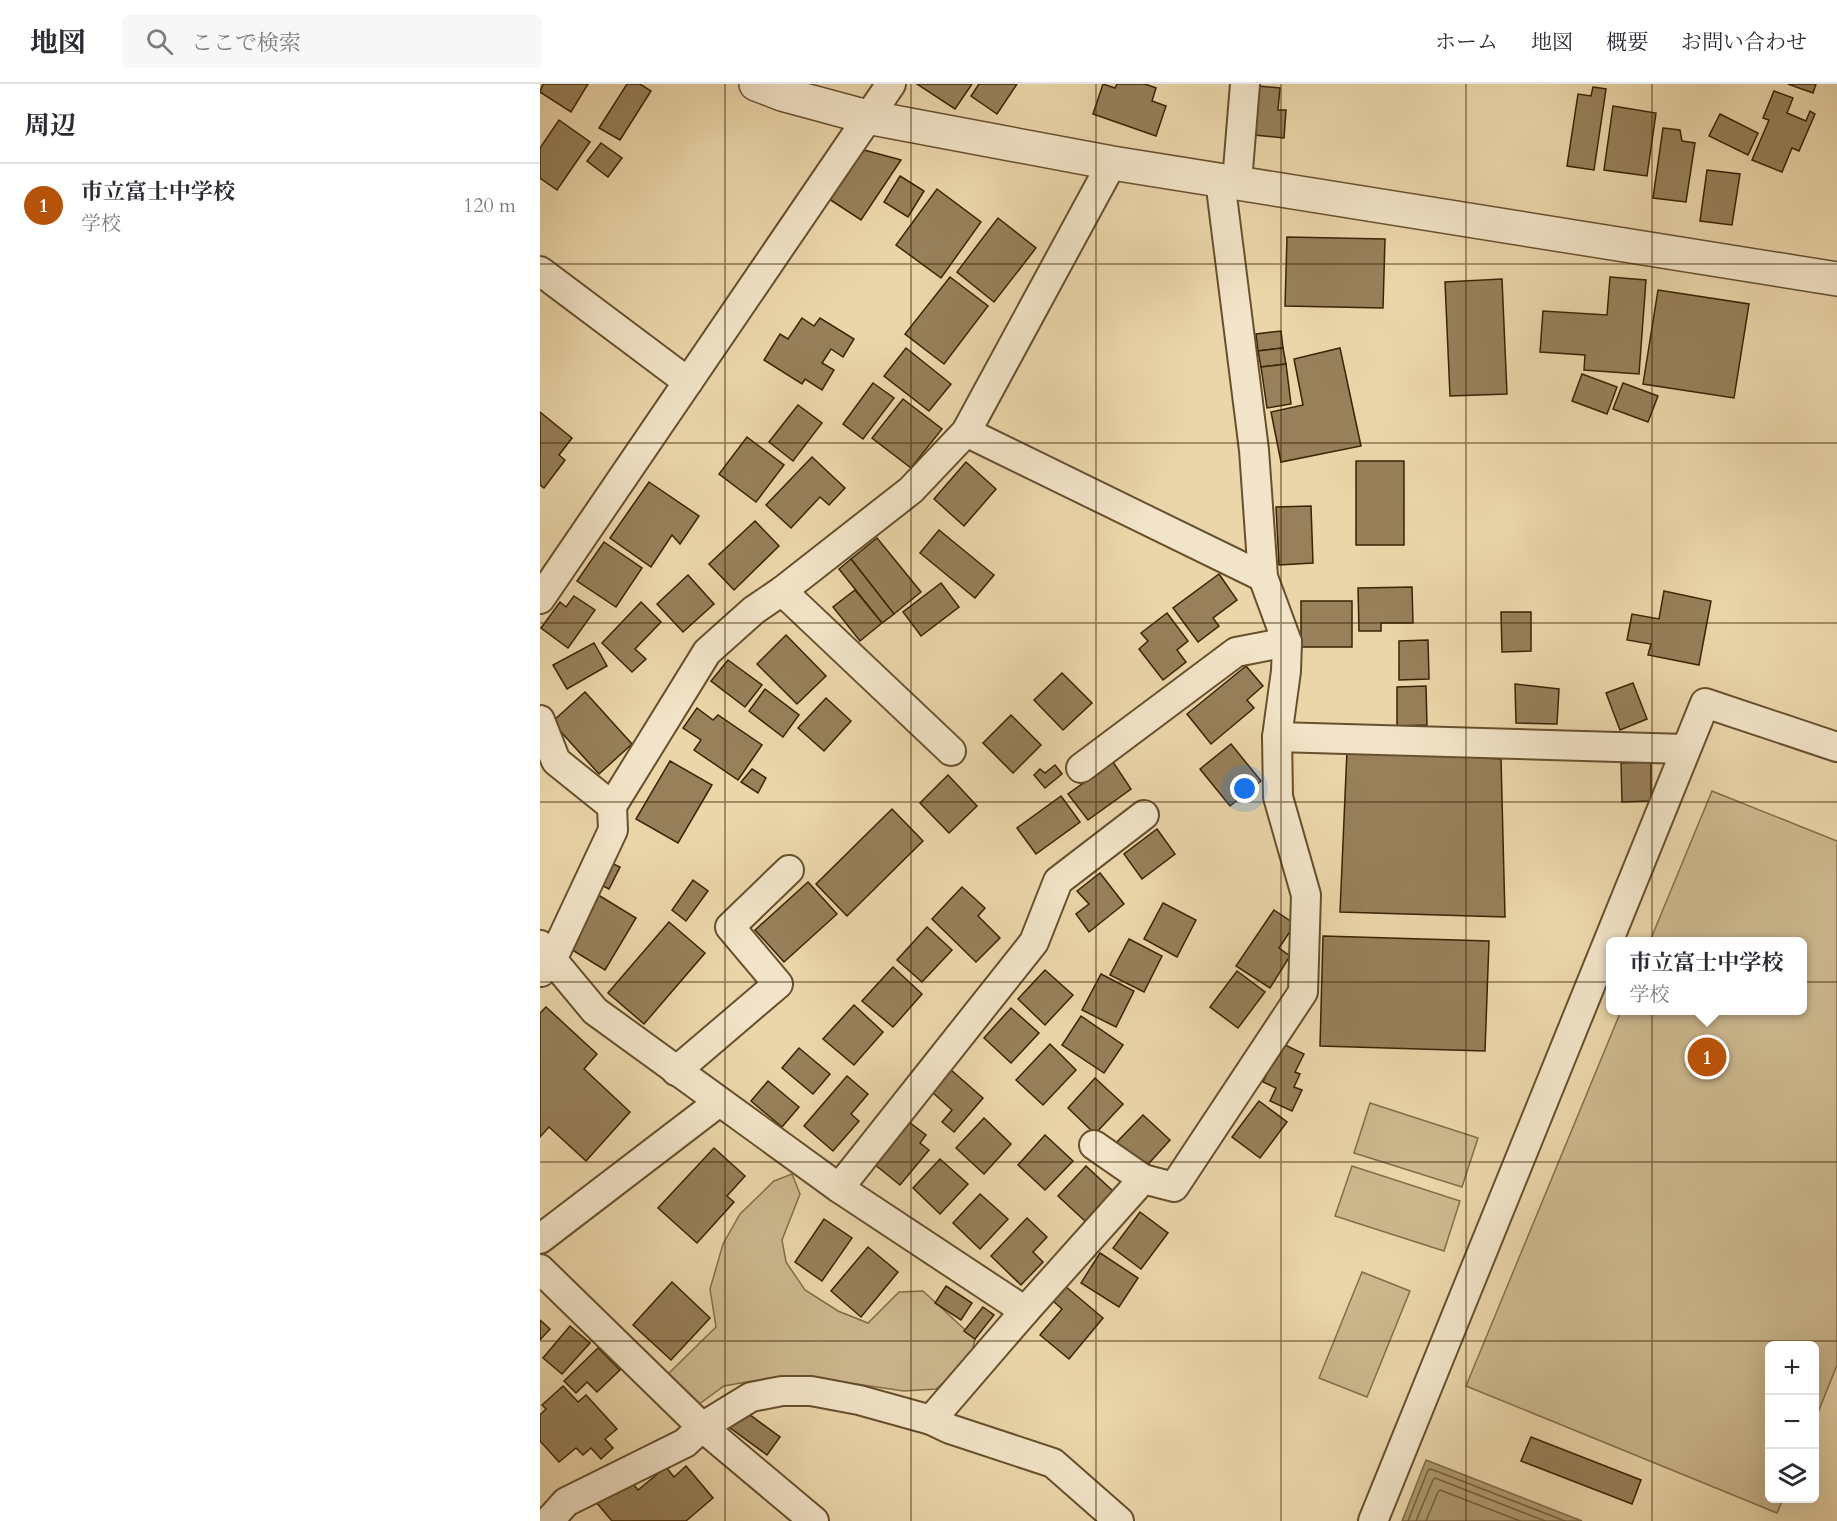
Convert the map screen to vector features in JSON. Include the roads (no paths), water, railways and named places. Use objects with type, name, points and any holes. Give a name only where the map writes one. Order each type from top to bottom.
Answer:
[{"type":"street","points":[[756,84],[782,94],[867,117],[1113,163],[1837,279]]},
{"type":"street","points":[[540,599],[891,84]]},
{"type":"street","points":[[1094,1145],[1143,1179],[1174,1187],[1304,992],[1306,895],[1278,797],[1277,736],[1286,671],[1287,642],[1263,577],[1254,450],[1228,181],[1245,84]]},
{"type":"street","points":[[1025,1311],[839,1188],[676,1071],[595,1011],[544,960],[613,830],[612,806],[707,652],[754,610],[782,591],[911,490],[966,432],[1113,163]]},
{"type":"street","points":[[540,271],[687,381]]},
{"type":"street","points":[[966,432],[1263,577]]},
{"type":"street","points":[[782,591],[951,751]]},
{"type":"street","points":[[1081,768],[1236,652],[1287,642]]},
{"type":"street","points":[[1609,937],[1705,704],[1837,747]]},
{"type":"street","points":[[540,720],[556,761],[612,806]]},
{"type":"street","points":[[1277,736],[1685,749]]},
{"type":"street","points":[[839,1188],[1034,942],[1058,881],[1144,815]]},
{"type":"street","points":[[676,1071],[778,984],[730,927],[789,870]]},
{"type":"street","points":[[1373,1521],[1606,944]]},
{"type":"street","points":[[540,1239],[719,1102]]},
{"type":"street","points":[[931,1420],[1143,1179]]},
{"type":"street","points":[[540,1269],[702,1427],[814,1521]]},
{"type":"street","points":[[549,1521],[566,1502],[685,1443],[702,1427],[751,1397],[782,1391],[811,1391],[859,1400],[931,1420],[950,1429],[1053,1463],[1119,1521]]},
{"type":"water","points":[[1426,1460],[1582,1521],[1402,1521]]},
{"type":"place","name":"市立富士中学校","points":[[1707,1057]]}]
